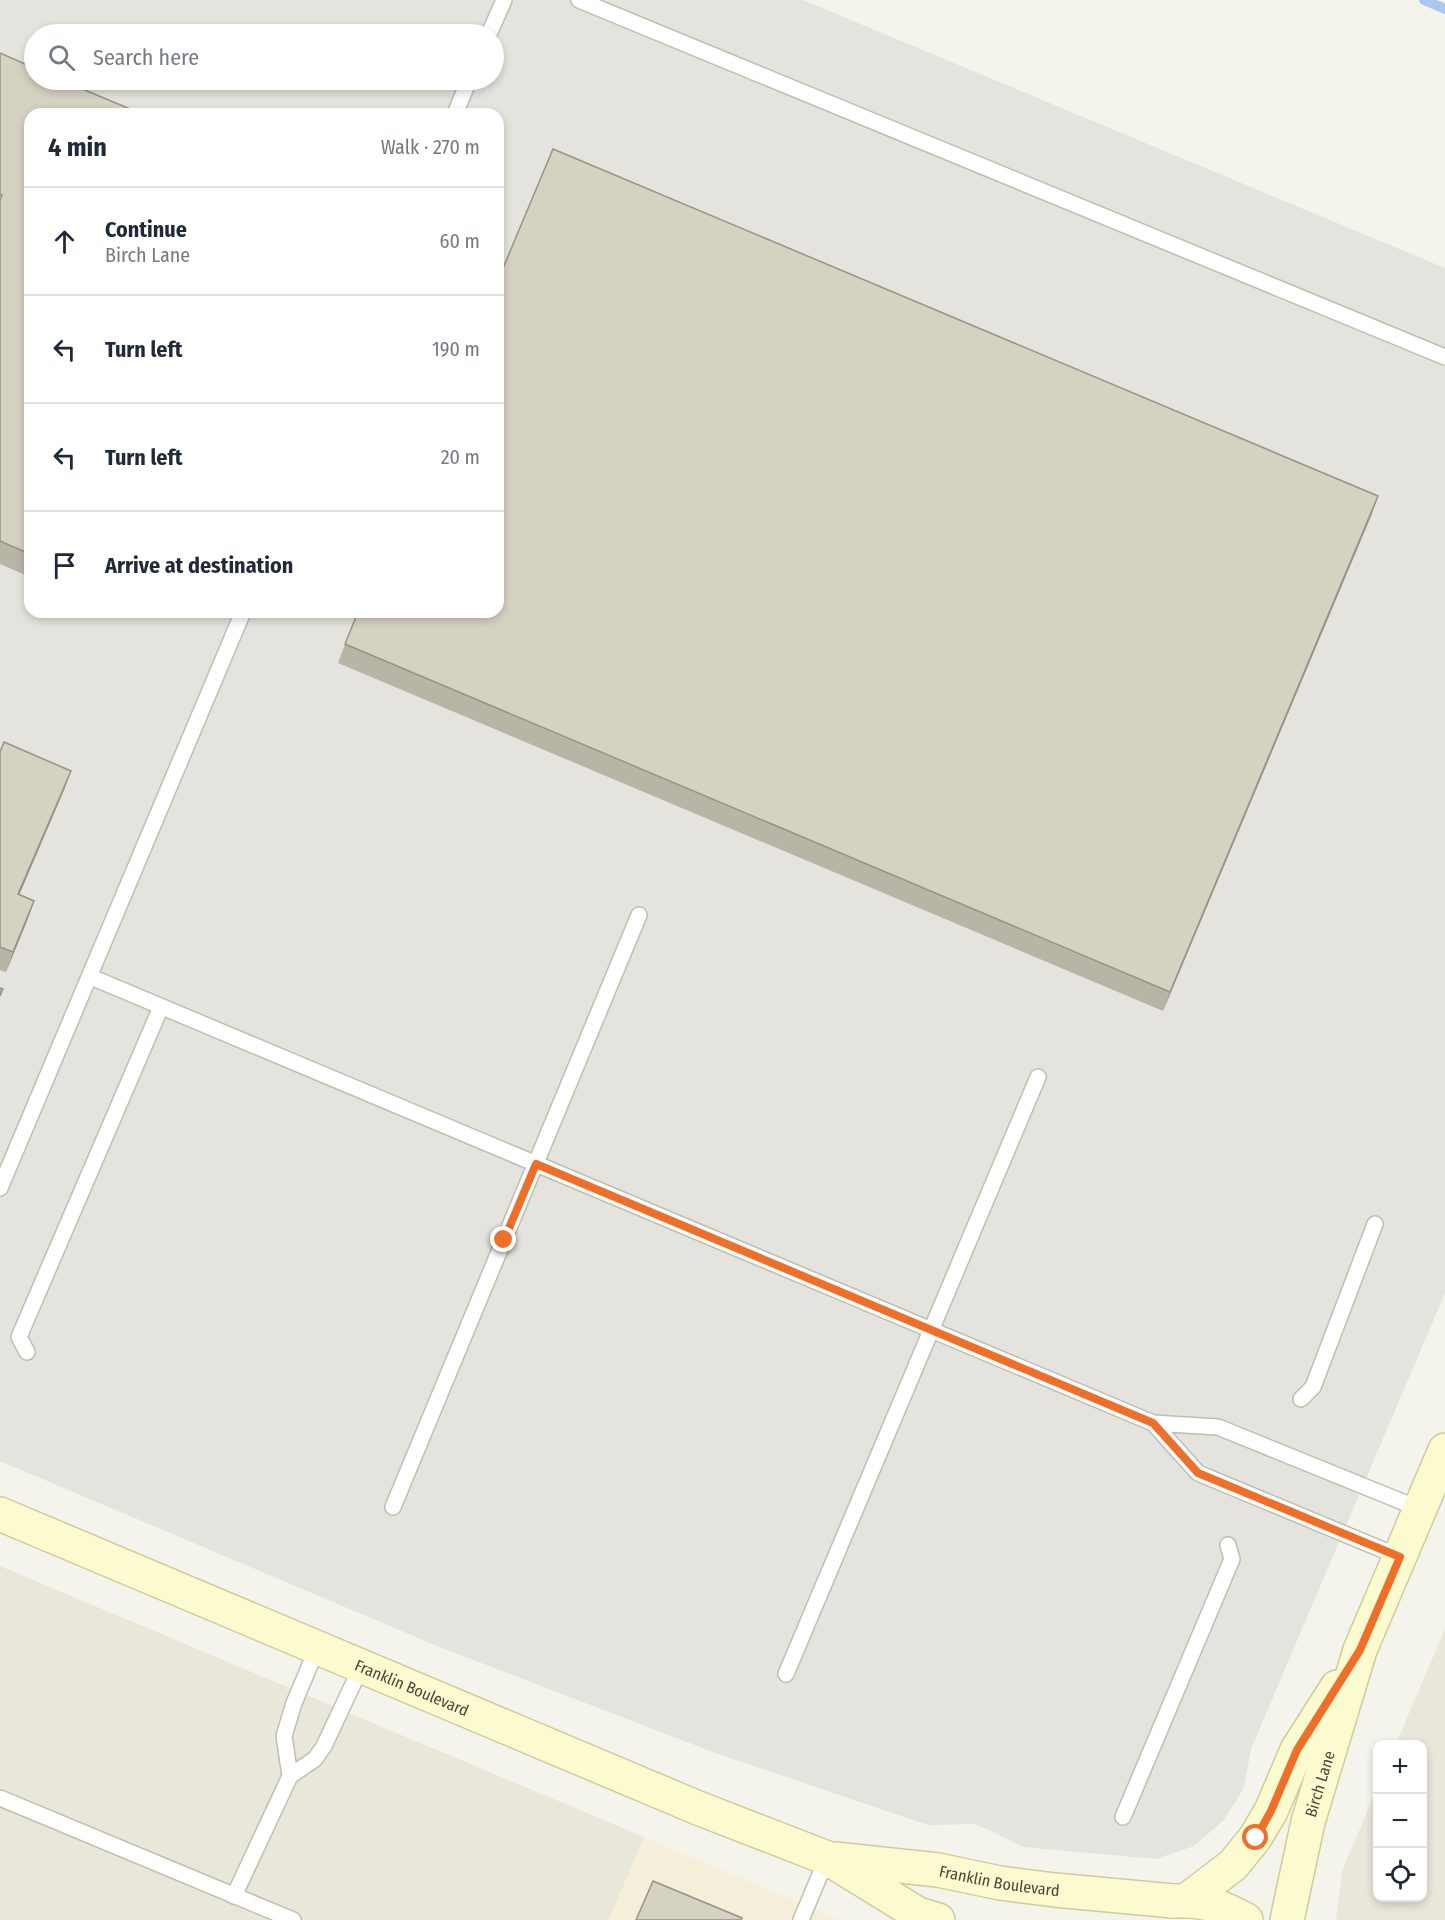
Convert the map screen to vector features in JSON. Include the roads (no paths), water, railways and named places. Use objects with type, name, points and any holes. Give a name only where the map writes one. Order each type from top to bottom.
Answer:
[{"type":"main road","name":"Birch Lane","points":[[1287,1920],[1308,1822],[1360,1650],[1445,1450]]},
{"type":"main road","name":"Franklin Boulevard","points":[[0,1514],[698,1808],[827,1858],[918,1914],[938,1920]]},
{"type":"main road","name":"Birch Lane","points":[[1180,1900],[1233,1865],[1256,1838],[1271,1811],[1297,1750],[1360,1650]]},
{"type":"main road","name":"Franklin Boulevard","points":[[827,1858],[938,1870],[1000,1883],[1055,1890],[1218,1905],[1246,1920]]},
{"type":"main road","points":[[1129,1920],[1146,1909],[1180,1900]]},
{"type":"lane","points":[[493,24],[504,0]]},
{"type":"lane","points":[[579,0],[1445,357]]},
{"type":"lane","points":[[457,108],[465,90]]},
{"type":"lane","points":[[0,1188],[240,618]]},
{"type":"lane","points":[[393,1507],[639,915]]},
{"type":"lane","points":[[90,977],[1153,1423],[1218,1427],[1420,1509]]},
{"type":"lane","points":[[27,1352],[19,1337],[161,1007]]},
{"type":"lane","points":[[786,1674],[1038,1077]]},
{"type":"lane","points":[[1301,1399],[1312,1387],[1375,1224]]},
{"type":"lane","points":[[1153,1423],[1198,1473],[1400,1557]]},
{"type":"lane","points":[[1123,1817],[1232,1559],[1228,1545]]},
{"type":"lane","points":[[290,1776],[284,1736],[294,1703],[318,1646]]},
{"type":"lane","points":[[234,1896],[290,1776],[315,1759],[324,1746],[362,1665]]},
{"type":"lane","points":[[0,1798],[293,1920]]},
{"type":"lane","points":[[801,1920],[827,1858]]},
{"type":"waterway","points":[[1424,0],[1445,9]]}]
